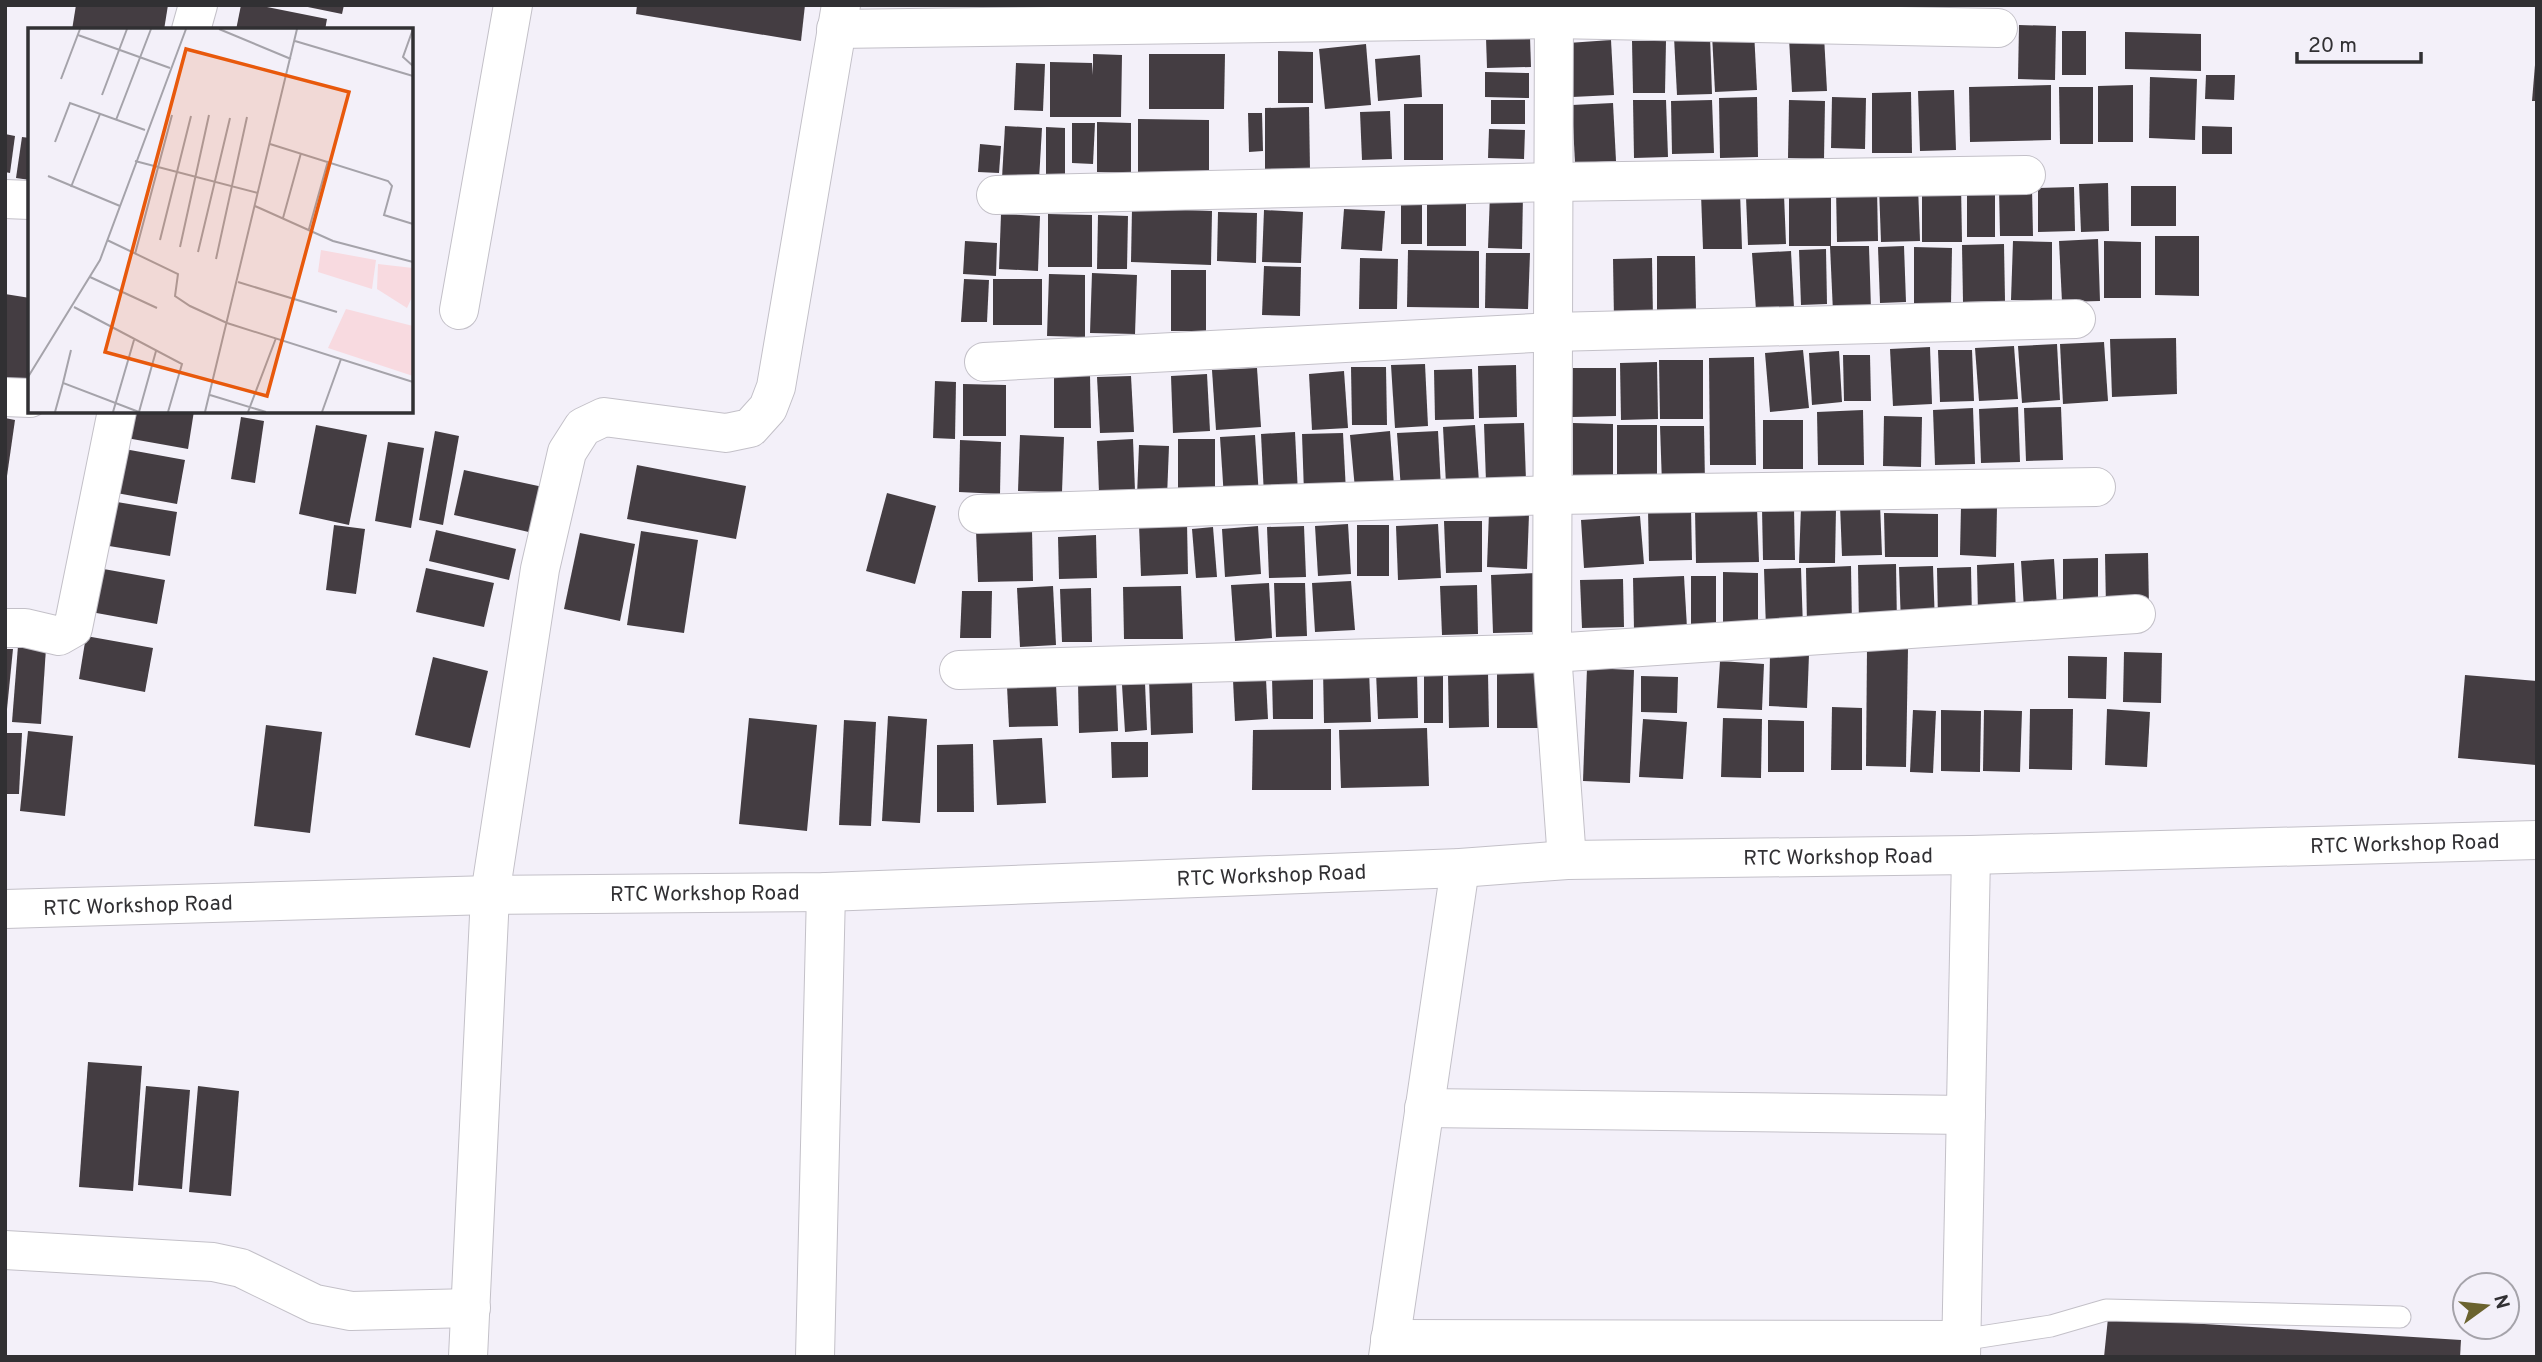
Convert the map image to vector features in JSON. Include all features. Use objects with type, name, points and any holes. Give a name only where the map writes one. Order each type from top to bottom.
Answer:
[{"type":"street","points":[[192,28],[198,5]]},
{"type":"street","points":[[458,310],[513,5]]},
{"type":"street","points":[[1554,12],[1552,653],[1567,860]]},
{"type":"street","points":[[468,1357],[490,895],[540,569],[567,452],[583,427],[604,417],[726,433],[750,428],[768,408],[776,387],[838,17],[1554,12],[1998,28]]},
{"type":"street","points":[[996,195],[1554,182],[2026,175]]},
{"type":"street","points":[[5,199],[28,200]]},
{"type":"street","points":[[984,362],[1553,332],[2076,319]]},
{"type":"street","points":[[5,397],[28,398]]},
{"type":"street","points":[[5,628],[25,628],[59,636],[73,628],[117,413]]},
{"type":"street","points":[[978,514],[1553,495],[2096,487]]},
{"type":"street","points":[[959,670],[1552,653],[2136,614]]},
{"type":"street","name":"RTC Workshop Road","points":[[5,909],[490,895],[826,892],[1460,868],[1567,860],[1971,855],[2537,840]]},
{"type":"street","points":[[1460,868],[1389,1348],[1961,1349],[1971,855]]},
{"type":"street","points":[[815,1357],[826,892]]},
{"type":"street","points":[[1424,1108],[1966,1115]]},
{"type":"street","points":[[5,1250],[212,1262],[241,1268],[315,1304],[351,1311],[471,1308]]},
{"type":"lane","points":[[1961,1349],[2106,1310],[2400,1317]]},
{"type":"building","points":[[76,5],[168,5],[164,28],[72,28]]},
{"type":"building","points":[[241,5],[257,5],[327,19],[325,28],[236,28]]},
{"type":"building","points":[[298,5],[344,5],[342,14]]},
{"type":"building","points":[[637,5],[805,5],[801,41],[636,14]]},
{"type":"building","points":[[1008,5],[1038,5],[1037,19],[1007,17]]},
{"type":"building","points":[[2019,25],[2056,26],[2055,80],[2018,79]]},
{"type":"building","points":[[1754,31],[1757,90],[1715,92],[1712,34]]},
{"type":"building","points":[[2062,31],[2086,31],[2086,75],[2062,75]]},
{"type":"building","points":[[2125,32],[2201,34],[2201,71],[2125,69]]},
{"type":"building","points":[[1710,36],[1712,94],[1677,95],[1674,37]]},
{"type":"building","points":[[1824,36],[1827,91],[1792,92],[1789,38]]},
{"type":"building","points":[[1530,37],[1531,67],[1487,68],[1486,38]]},
{"type":"building","points":[[1611,40],[1614,95],[1572,97],[1568,43]]},
{"type":"building","points":[[1632,41],[1666,41],[1665,93],[1633,93]]},
{"type":"building","points":[[1366,44],[1371,105],[1325,109],[1319,49]]},
{"type":"building","points":[[1278,51],[1313,52],[1313,103],[1278,103]]},
{"type":"building","points":[[1093,54],[1122,55],[1121,117],[1050,117],[1050,62],[1092,63],[1093,75]]},
{"type":"building","points":[[1149,54],[1225,54],[1224,109],[1149,109]]},
{"type":"building","points":[[1420,55],[1422,97],[1378,101],[1375,59]]},
{"type":"building","points":[[1016,63],[1045,64],[1043,111],[1014,110]]},
{"type":"building","points":[[2535,65],[2537,101],[2532,101]]},
{"type":"building","points":[[1485,72],[1529,73],[1529,98],[1485,97]]},
{"type":"building","points":[[2206,75],[2235,75],[2234,100],[2205,99]]},
{"type":"building","points":[[2150,77],[2197,79],[2195,140],[2149,138]]},
{"type":"building","points":[[2051,85],[2051,140],[1970,142],[1969,87]]},
{"type":"building","points":[[2133,85],[2133,142],[2098,142],[2098,86]]},
{"type":"building","points":[[2059,87],[2093,87],[2093,144],[2060,144]]},
{"type":"building","points":[[1954,90],[1956,150],[1920,151],[1918,91]]},
{"type":"building","points":[[1911,92],[1912,153],[1872,153],[1872,93]]},
{"type":"building","points":[[1757,97],[1758,157],[1720,158],[1719,98]]},
{"type":"building","points":[[1832,97],[1866,98],[1865,149],[1831,148]]},
{"type":"building","points":[[1491,100],[1525,100],[1525,124],[1491,124]]},
{"type":"building","points":[[1633,100],[1666,100],[1668,157],[1634,158]]},
{"type":"building","points":[[1712,100],[1714,153],[1672,154],[1671,101]]},
{"type":"building","points":[[1789,100],[1825,101],[1824,159],[1788,158]]},
{"type":"building","points":[[1613,103],[1616,161],[1575,163],[1572,105]]},
{"type":"building","points":[[1404,104],[1443,104],[1443,160],[1404,160]]},
{"type":"building","points":[[1309,107],[1310,171],[1265,172],[1265,108]]},
{"type":"building","points":[[1390,111],[1392,159],[1362,160],[1360,112]]},
{"type":"building","points":[[1248,113],[1262,113],[1263,151],[1249,152]]},
{"type":"building","points":[[1138,119],[1209,120],[1209,175],[1138,175]]},
{"type":"building","points":[[1097,122],[1131,123],[1131,173],[1097,172]]},
{"type":"building","points":[[1072,123],[1095,123],[1093,164],[1072,163]]},
{"type":"building","points":[[1005,126],[1042,128],[1039,180],[1002,178]]},
{"type":"building","points":[[2202,126],[2232,127],[2232,154],[2202,154]]},
{"type":"building","points":[[1046,127],[1065,128],[1065,177],[1046,176]]},
{"type":"building","points":[[1489,129],[1525,130],[1524,159],[1488,158]]},
{"type":"building","points":[[5,134],[15,136],[10,173],[5,172]]},
{"type":"building","points":[[22,137],[28,138],[28,180],[16,178]]},
{"type":"building","points":[[980,144],[1001,146],[999,173],[978,172]]},
{"type":"building","points":[[2108,183],[2109,231],[2081,232],[2079,184]]},
{"type":"building","points":[[1961,184],[1962,242],[1922,242],[1922,185]]},
{"type":"building","points":[[1918,186],[1920,241],[1881,242],[1879,187]]},
{"type":"building","points":[[2131,186],[2176,186],[2176,226],[2131,226]]},
{"type":"building","points":[[1877,187],[1878,241],[1837,242],[1836,188]]},
{"type":"building","points":[[2074,187],[2075,231],[2038,232],[2038,188]]},
{"type":"building","points":[[1967,188],[1995,188],[1995,237],[1967,237]]},
{"type":"building","points":[[1999,188],[2032,188],[2033,236],[2000,236]]},
{"type":"building","points":[[1789,190],[1831,190],[1831,246],[1789,246]]},
{"type":"building","points":[[1740,192],[1742,249],[1703,249],[1701,194]]},
{"type":"building","points":[[1490,194],[1523,194],[1522,249],[1488,248]]},
{"type":"building","points":[[1784,195],[1786,244],[1748,245],[1746,197]]},
{"type":"building","points":[[1427,201],[1466,202],[1466,246],[1427,246]]},
{"type":"building","points":[[1401,205],[1422,205],[1422,244],[1401,244]]},
{"type":"building","points":[[1132,208],[1212,211],[1211,265],[1131,262]]},
{"type":"building","points":[[1344,209],[1385,211],[1382,251],[1341,249]]},
{"type":"building","points":[[1264,210],[1303,212],[1301,263],[1262,262]]},
{"type":"building","points":[[1218,212],[1257,213],[1256,263],[1217,261]]},
{"type":"building","points":[[1001,214],[1040,216],[1038,271],[999,269]]},
{"type":"building","points":[[1048,214],[1092,215],[1092,267],[1048,267]]},
{"type":"building","points":[[1098,215],[1128,216],[1127,269],[1097,269]]},
{"type":"building","points":[[2155,236],[2199,236],[2199,296],[2155,295]]},
{"type":"building","points":[[2098,239],[2100,301],[2062,302],[2059,241]]},
{"type":"building","points":[[965,241],[997,243],[996,276],[963,274]]},
{"type":"building","points":[[2013,241],[2052,242],[2052,301],[2011,300]]},
{"type":"building","points":[[2104,241],[2141,242],[2141,298],[2104,298]]},
{"type":"building","points":[[2004,244],[2005,301],[1963,302],[1962,245]]},
{"type":"building","points":[[1830,246],[1869,246],[1871,310],[1833,312]]},
{"type":"building","points":[[1904,246],[1906,302],[1880,303],[1878,247]]},
{"type":"building","points":[[1914,247],[1952,248],[1951,305],[1914,305]]},
{"type":"building","points":[[1826,249],[1827,304],[1801,305],[1799,250]]},
{"type":"building","points":[[1408,250],[1479,251],[1479,308],[1407,307]]},
{"type":"building","points":[[1791,251],[1794,308],[1756,310],[1752,253]]},
{"type":"building","points":[[1486,253],[1530,253],[1528,309],[1485,308]]},
{"type":"building","points":[[1657,256],[1695,256],[1696,310],[1657,311]]},
{"type":"building","points":[[1360,258],[1398,259],[1397,309],[1359,309]]},
{"type":"building","points":[[1652,258],[1653,319],[1614,320],[1613,259]]},
{"type":"building","points":[[1264,266],[1301,267],[1300,316],[1262,315]]},
{"type":"building","points":[[1171,270],[1206,270],[1206,331],[1171,331]]},
{"type":"building","points":[[1092,273],[1137,275],[1135,334],[1090,333]]},
{"type":"building","points":[[1049,274],[1085,275],[1085,337],[1047,336]]},
{"type":"building","points":[[964,279],[989,280],[987,322],[961,322]]},
{"type":"building","points":[[993,279],[1042,279],[1042,325],[993,325]]},
{"type":"building","points":[[5,294],[28,298],[28,388],[5,384]]},
{"type":"building","points":[[2176,338],[2177,394],[2112,397],[2110,339]]},
{"type":"building","points":[[2104,342],[2108,401],[2063,404],[2060,344]]},
{"type":"building","points":[[2057,344],[2060,400],[2022,403],[2018,346]]},
{"type":"building","points":[[2014,346],[2018,399],[1979,401],[1975,348]]},
{"type":"building","points":[[1930,347],[1932,404],[1893,406],[1890,349]]},
{"type":"building","points":[[1803,350],[1809,408],[1770,412],[1765,353]]},
{"type":"building","points":[[1938,350],[1972,350],[1974,401],[1940,402]]},
{"type":"building","points":[[1839,351],[1842,402],[1812,405],[1809,353]]},
{"type":"building","points":[[1843,355],[1870,355],[1871,401],[1844,401]]},
{"type":"building","points":[[1754,357],[1756,465],[1710,465],[1709,358]]},
{"type":"building","points":[[1659,360],[1703,360],[1703,419],[1660,419]]},
{"type":"building","points":[[1657,362],[1658,419],[1621,420],[1620,363]]},
{"type":"building","points":[[1425,364],[1428,426],[1395,428],[1391,365]]},
{"type":"building","points":[[1516,365],[1517,417],[1479,418],[1478,366]]},
{"type":"building","points":[[1351,367],[1386,367],[1387,425],[1352,425]]},
{"type":"building","points":[[1257,368],[1261,427],[1216,430],[1212,370]]},
{"type":"building","points":[[1573,368],[1616,368],[1616,416],[1572,417]]},
{"type":"building","points":[[1472,369],[1474,419],[1435,420],[1434,370]]},
{"type":"building","points":[[1344,371],[1348,428],[1312,430],[1309,374]]},
{"type":"building","points":[[1207,374],[1210,431],[1173,433],[1171,376]]},
{"type":"building","points":[[1054,375],[1090,375],[1091,428],[1054,428]]},
{"type":"building","points":[[1131,376],[1134,432],[1100,433],[1097,377]]},
{"type":"building","points":[[935,381],[956,382],[955,439],[933,438]]},
{"type":"building","points":[[963,384],[1006,385],[1006,436],[963,436]]},
{"type":"building","points":[[2018,407],[2020,462],[1981,463],[1979,409]]},
{"type":"building","points":[[2061,407],[2063,460],[2026,461],[2024,408]]},
{"type":"building","points":[[1973,408],[1975,464],[1935,465],[1933,410]]},
{"type":"building","points":[[1863,410],[1864,465],[1818,465],[1817,412]]},
{"type":"building","points":[[125,413],[194,413],[188,449],[121,437]]},
{"type":"building","points":[[1884,416],[1922,417],[1921,467],[1883,466]]},
{"type":"building","points":[[241,417],[264,421],[255,483],[231,479]]},
{"type":"building","points":[[5,418],[15,420],[7,476],[5,476]]},
{"type":"building","points":[[1763,420],[1803,420],[1803,469],[1763,469]]},
{"type":"building","points":[[1524,423],[1526,481],[1486,482],[1484,424]]},
{"type":"building","points":[[1573,423],[1613,424],[1613,481],[1573,481]]},
{"type":"building","points":[[316,425],[367,435],[349,525],[299,514]]},
{"type":"building","points":[[1475,425],[1479,482],[1446,484],[1443,427]]},
{"type":"building","points":[[1617,425],[1657,425],[1657,484],[1617,484]]},
{"type":"building","points":[[1660,426],[1704,426],[1705,484],[1662,484]]},
{"type":"building","points":[[435,431],[459,436],[443,525],[419,520]]},
{"type":"building","points":[[1390,431],[1394,486],[1355,489],[1350,435]]},
{"type":"building","points":[[1438,431],[1441,488],[1401,490],[1397,433]]},
{"type":"building","points":[[1295,432],[1298,494],[1264,496],[1261,434]]},
{"type":"building","points":[[1343,433],[1346,492],[1304,493],[1302,434]]},
{"type":"building","points":[[1020,435],[1064,437],[1062,492],[1018,491]]},
{"type":"building","points":[[1255,435],[1259,496],[1224,498],[1220,437]]},
{"type":"building","points":[[1133,439],[1135,491],[1099,493],[1097,441]]},
{"type":"building","points":[[1178,439],[1215,439],[1215,501],[1178,502]]},
{"type":"building","points":[[960,440],[1001,442],[1000,494],[959,492]]},
{"type":"building","points":[[388,442],[424,448],[411,528],[375,521]]},
{"type":"building","points":[[1139,445],[1169,446],[1167,497],[1137,496]]},
{"type":"building","points":[[119,448],[185,460],[177,504],[111,492]]},
{"type":"building","points":[[637,465],[746,486],[736,539],[627,519]]},
{"type":"building","points":[[464,470],[543,487],[533,533],[454,515]]},
{"type":"building","points":[[887,493],[936,506],[915,584],[866,571]]},
{"type":"building","points":[[111,501],[177,512],[170,556],[103,545]]},
{"type":"building","points":[[1880,504],[1882,555],[1842,556],[1840,505]]},
{"type":"building","points":[[1961,506],[1997,507],[1996,557],[1960,555]]},
{"type":"building","points":[[1801,507],[1836,508],[1835,563],[1799,563]]},
{"type":"building","points":[[1691,508],[1692,560],[1649,561],[1648,509]]},
{"type":"building","points":[[1757,508],[1759,562],[1696,563],[1695,509]]},
{"type":"building","points":[[1762,508],[1794,508],[1795,560],[1763,560]]},
{"type":"building","points":[[1489,512],[1529,514],[1527,569],[1487,567]]},
{"type":"building","points":[[1884,513],[1938,514],[1938,557],[1885,557]]},
{"type":"building","points":[[1640,516],[1644,564],[1584,568],[1581,520]]},
{"type":"building","points":[[1444,521],[1482,521],[1482,572],[1446,573]]},
{"type":"building","points":[[1187,523],[1188,574],[1141,576],[1139,525]]},
{"type":"building","points":[[1348,524],[1351,574],[1318,576],[1315,526]]},
{"type":"building","points":[[1438,524],[1441,578],[1398,580],[1396,526]]},
{"type":"building","points":[[334,525],[365,529],[356,594],[326,590]]},
{"type":"building","points":[[1357,525],[1389,525],[1389,576],[1357,576]]},
{"type":"building","points":[[1258,526],[1261,574],[1225,577],[1222,529]]},
{"type":"building","points":[[1304,526],[1306,577],[1269,578],[1267,527]]},
{"type":"building","points":[[1213,527],[1217,577],[1196,578],[1192,529]]},
{"type":"building","points":[[436,530],[516,549],[509,580],[429,561]]},
{"type":"building","points":[[1032,530],[1033,581],[978,582],[976,531]]},
{"type":"building","points":[[641,531],[698,540],[684,633],[627,625]]},
{"type":"building","points":[[580,533],[635,544],[620,621],[564,609]]},
{"type":"building","points":[[1096,535],[1097,578],[1059,579],[1058,537]]},
{"type":"building","points":[[2148,553],[2149,607],[2106,608],[2105,554]]},
{"type":"building","points":[[2098,558],[2098,601],[2063,601],[2063,559]]},
{"type":"building","points":[[2054,559],[2057,608],[2024,609],[2021,561]]},
{"type":"building","points":[[2014,563],[2016,613],[1978,614],[1977,565]]},
{"type":"building","points":[[1896,564],[1897,626],[1859,626],[1858,565]]},
{"type":"building","points":[[1851,566],[1852,626],[1807,626],[1806,568]]},
{"type":"building","points":[[1933,566],[1935,625],[1901,625],[1899,567]]},
{"type":"building","points":[[1971,567],[1972,619],[1938,620],[1937,568]]},
{"type":"building","points":[[98,568],[165,580],[157,624],[91,612]]},
{"type":"building","points":[[426,568],[494,583],[484,627],[416,612]]},
{"type":"building","points":[[1801,568],[1803,629],[1766,629],[1764,569]]},
{"type":"building","points":[[1723,572],[1758,573],[1758,629],[1723,629]]},
{"type":"building","points":[[1537,573],[1539,632],[1493,633],[1491,575]]},
{"type":"building","points":[[1684,576],[1687,628],[1634,630],[1633,578]]},
{"type":"building","points":[[1691,576],[1716,576],[1716,629],[1691,629]]},
{"type":"building","points":[[1623,579],[1624,627],[1582,628],[1580,580]]},
{"type":"building","points":[[1351,581],[1355,630],[1315,632],[1312,583]]},
{"type":"building","points":[[1269,583],[1272,638],[1235,641],[1231,585]]},
{"type":"building","points":[[1274,583],[1305,583],[1307,636],[1276,637]]},
{"type":"building","points":[[1477,585],[1478,634],[1442,635],[1440,586]]},
{"type":"building","points":[[1053,586],[1056,645],[1020,647],[1017,588]]},
{"type":"building","points":[[1181,586],[1183,639],[1124,639],[1123,587]]},
{"type":"building","points":[[1091,588],[1092,642],[1062,642],[1060,589]]},
{"type":"building","points":[[962,591],[992,591],[991,638],[960,638]]},
{"type":"building","points":[[86,636],[153,648],[145,692],[79,679]]},
{"type":"building","points":[[18,646],[46,648],[41,724],[12,722]]},
{"type":"building","points":[[1867,647],[1908,648],[1906,767],[1866,766]]},
{"type":"building","points":[[5,649],[13,649],[7,709],[5,709]]},
{"type":"building","points":[[2124,652],[2162,653],[2161,703],[2123,702]]},
{"type":"building","points":[[1770,653],[1809,654],[1807,708],[1769,706]]},
{"type":"building","points":[[2068,656],[2107,657],[2106,699],[2068,698]]},
{"type":"building","points":[[433,657],[488,671],[470,748],[415,735]]},
{"type":"building","points":[[1720,661],[1764,664],[1762,710],[1717,708]]},
{"type":"building","points":[[1545,665],[1544,728],[1497,728],[1497,666]]},
{"type":"building","points":[[1587,668],[1634,670],[1630,783],[1583,781]]},
{"type":"building","points":[[1323,669],[1369,669],[1371,722],[1324,723]]},
{"type":"building","points":[[1417,671],[1418,718],[1378,719],[1376,672]]},
{"type":"building","points":[[1424,672],[1443,672],[1443,723],[1424,723]]},
{"type":"building","points":[[1488,673],[1489,727],[1449,728],[1448,674]]},
{"type":"building","points":[[2465,675],[2537,681],[2536,765],[2458,758]]},
{"type":"building","points":[[1641,676],[1678,677],[1677,713],[1641,712]]},
{"type":"building","points":[[1272,677],[1313,677],[1313,719],[1273,719]]},
{"type":"building","points":[[1192,678],[1193,733],[1151,735],[1149,679]]},
{"type":"building","points":[[1266,679],[1268,719],[1235,721],[1233,680]]},
{"type":"building","points":[[1116,681],[1118,731],[1079,733],[1078,682]]},
{"type":"building","points":[[1145,683],[1147,730],[1125,732],[1122,685]]},
{"type":"building","points":[[1056,684],[1058,726],[1009,727],[1007,686]]},
{"type":"building","points":[[1832,707],[1862,708],[1862,770],[1831,770]]},
{"type":"building","points":[[2030,709],[2073,709],[2072,770],[2029,769]]},
{"type":"building","points":[[2107,709],[2150,712],[2147,767],[2105,765]]},
{"type":"building","points":[[1913,710],[1936,711],[1933,773],[1910,772]]},
{"type":"building","points":[[1941,710],[1981,711],[1980,772],[1941,771]]},
{"type":"building","points":[[1984,710],[2022,711],[2020,772],[1983,771]]},
{"type":"building","points":[[888,716],[927,719],[920,823],[882,821]]},
{"type":"building","points":[[749,718],[817,725],[807,831],[739,824]]},
{"type":"building","points":[[1723,718],[1762,719],[1761,778],[1721,777]]},
{"type":"building","points":[[1643,719],[1687,722],[1683,779],[1639,777]]},
{"type":"building","points":[[844,720],[876,722],[871,826],[839,825]]},
{"type":"building","points":[[1768,720],[1804,721],[1804,772],[1768,772]]},
{"type":"building","points":[[266,725],[322,732],[310,833],[254,826]]},
{"type":"building","points":[[1427,728],[1429,786],[1341,788],[1339,730]]},
{"type":"building","points":[[1331,729],[1331,790],[1252,790],[1253,730]]},
{"type":"building","points":[[28,731],[73,736],[65,816],[20,811]]},
{"type":"building","points":[[5,733],[22,733],[19,794],[5,794]]},
{"type":"building","points":[[1042,738],[1046,803],[997,805],[993,740]]},
{"type":"building","points":[[1111,742],[1148,742],[1148,777],[1112,778]]},
{"type":"building","points":[[973,744],[974,812],[937,812],[937,745]]},
{"type":"building","points":[[88,1062],[142,1066],[133,1191],[79,1187]]},
{"type":"building","points":[[146,1086],[190,1090],[182,1189],[138,1185]]},
{"type":"building","points":[[198,1086],[239,1091],[231,1196],[189,1192]]},
{"type":"building","points":[[2108,1318],[2461,1341],[2460,1357],[2104,1357]]}]
